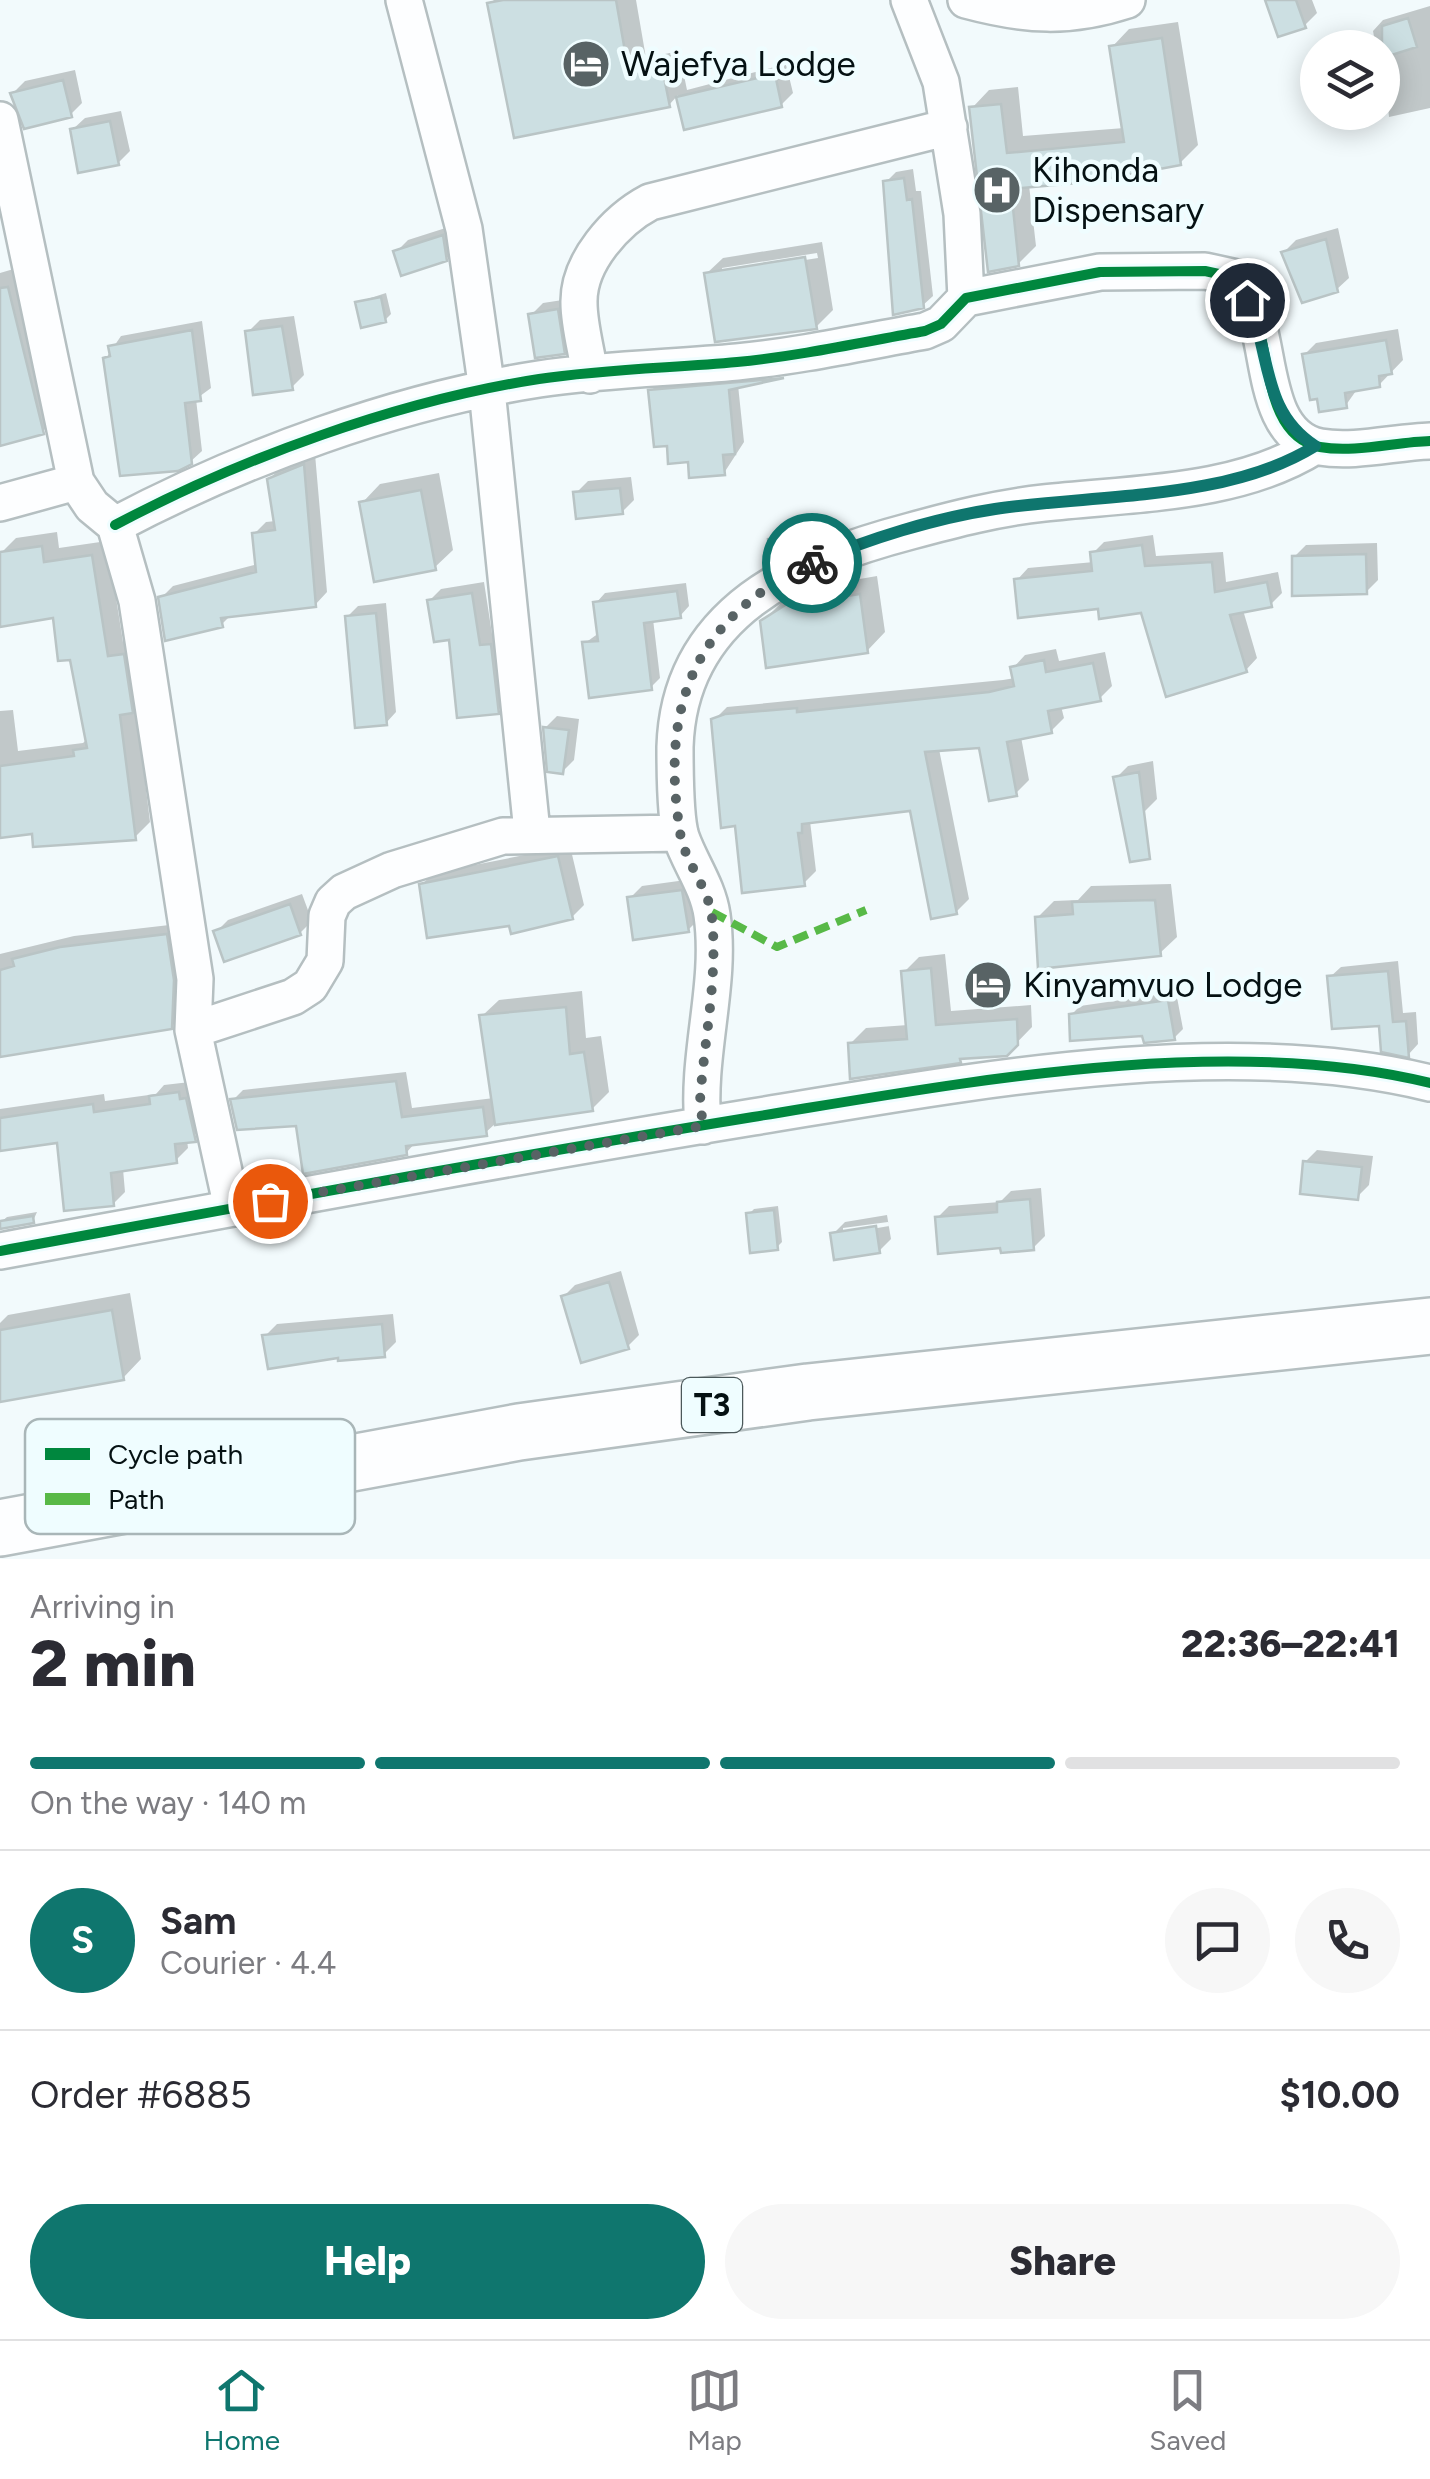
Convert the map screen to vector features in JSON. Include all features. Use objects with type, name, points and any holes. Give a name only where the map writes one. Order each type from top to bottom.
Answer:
[{"type":"highway","name":"T3","points":[[355,1463],[538,1429],[808,1392],[1430,1326]]},
{"type":"highway","name":"T3","points":[[0,1528],[25,1523]]},
{"type":"street","points":[[404,0],[464,228],[487,390],[532,832]]},
{"type":"street","points":[[909,0],[940,82],[949,127],[962,214],[966,298]]},
{"type":"street","points":[[966,0],[999,9],[1070,14],[1127,0]]},
{"type":"street","points":[[0,120],[76,482],[92,506],[116,525],[137,602],[173,816],[195,979],[194,1030],[232,1208]]},
{"type":"street","points":[[590,375],[578,300],[592,260],[622,217],[650,202],[949,127]]},
{"type":"street","points":[[116,525],[205,478],[368,422],[487,390],[590,375],[742,362],[925,330],[941,324],[966,298],[1100,272],[1205,271],[1237,278],[1257,320],[1281,416],[1315,446]]},
{"type":"street","points":[[703,1126],[713,924],[705,890],[680,833],[675,748],[680,709],[690,679],[725,620],[757,592],[842,550],[990,510],[1155,492],[1238,477],[1286,464],[1315,446],[1430,441]]},
{"type":"street","points":[[0,503],[76,482]]},
{"type":"street","points":[[194,1030],[293,997],[310,986],[325,961],[327,916],[344,892],[474,843],[532,832],[680,833]]},
{"type":"street","points":[[0,1252],[703,1126],[1060,1072],[1167,1065],[1372,1069],[1430,1083]]},
{"type":"building","points":[[616,0],[629,74],[662,67],[670,107],[514,138],[487,3]]},
{"type":"building","points":[[1265,0],[1296,0],[1306,28],[1278,37]]},
{"type":"building","points":[[1408,18],[1417,47],[1400,52],[1400,30],[1382,30],[1382,26]]},
{"type":"building","points":[[1162,38],[1181,165],[1090,182],[1011,189],[1019,266],[988,272],[969,107],[1001,104],[1007,153],[1124,142],[1109,46]]},
{"type":"building","points":[[775,74],[782,107],[684,130],[676,97]]},
{"type":"building","points":[[63,80],[72,117],[24,129],[10,93]]},
{"type":"building","points":[[110,121],[119,165],[78,173],[70,129]]},
{"type":"building","points":[[904,178],[907,200],[912,199],[924,308],[893,315],[883,181]]},
{"type":"building","points":[[443,235],[447,261],[401,276],[393,251]]},
{"type":"building","points":[[1326,239],[1338,292],[1302,303],[1281,252]]},
{"type":"building","points":[[805,257],[817,329],[715,342],[704,273]]},
{"type":"building","points":[[8,287],[44,434],[0,446],[0,288]]},
{"type":"building","points":[[381,297],[386,322],[361,328],[355,302]]},
{"type":"building","points":[[558,309],[565,354],[535,358],[528,314]]},
{"type":"building","points":[[282,326],[293,390],[253,395],[245,331]]},
{"type":"building","points":[[192,330],[201,401],[185,403],[192,464],[178,471],[120,476],[103,358],[110,356],[108,346]]},
{"type":"building","points":[[1386,340],[1392,374],[1379,376],[1380,387],[1345,393],[1347,408],[1319,412],[1317,399],[1310,400],[1302,354]]},
{"type":"building","points":[[784,378],[729,390],[735,454],[723,455],[725,475],[689,478],[688,462],[668,464],[667,446],[654,447],[648,390]]},
{"type":"building","points":[[304,464],[316,607],[221,618],[223,627],[165,641],[158,597],[256,572],[252,533],[275,530],[267,479]]},
{"type":"building","points":[[620,488],[623,514],[576,519],[573,492]]},
{"type":"building","points":[[421,490],[436,570],[374,582],[359,502]]},
{"type":"building","points":[[807,535],[808,543],[770,562],[768,539]]},
{"type":"building","points":[[1142,545],[1145,566],[1212,562],[1215,592],[1267,582],[1272,607],[1230,615],[1247,672],[1166,697],[1141,613],[1099,619],[1098,609],[1018,618],[1014,579],[1092,571],[1090,552]]},
{"type":"building","points":[[42,546],[44,562],[92,555],[108,656],[124,654],[133,713],[120,715],[136,840],[33,847],[32,834],[0,838],[0,766],[74,756],[73,750],[87,748],[70,660],[58,661],[53,618],[0,627],[0,552]]},
{"type":"building","points":[[1366,554],[1367,594],[1292,596],[1292,556]]},
{"type":"building","points":[[812,588],[813,601],[860,594],[868,653],[766,668],[760,621]]},
{"type":"building","points":[[677,591],[681,618],[644,623],[652,690],[589,698],[582,642],[598,641],[593,602]]},
{"type":"building","points":[[472,593],[480,645],[491,644],[499,714],[457,718],[449,640],[434,642],[427,600]]},
{"type":"building","points":[[376,613],[387,725],[355,728],[345,616]]},
{"type":"building","points":[[1044,660],[1046,672],[1093,663],[1101,701],[1048,711],[1052,733],[1007,742],[1017,796],[989,801],[979,748],[925,752],[957,914],[931,919],[910,811],[802,824],[802,833],[798,833],[805,886],[742,893],[735,826],[721,828],[711,719],[725,714],[797,708],[797,712],[989,692],[1014,686],[1010,667]]},
{"type":"building","points":[[543,727],[569,730],[563,774],[547,772]]},
{"type":"building","points":[[1139,772],[1150,859],[1130,862],[1113,777]]},
{"type":"building","points":[[558,856],[573,919],[511,934],[509,926],[427,938],[419,884]]},
{"type":"building","points":[[682,890],[689,932],[633,940],[627,897]]},
{"type":"building","points":[[1155,900],[1161,956],[1038,969],[1035,917],[1073,914],[1072,902]]},
{"type":"building","points":[[290,904],[301,935],[224,962],[213,931]]},
{"type":"building","points":[[167,934],[174,980],[172,1029],[0,1057],[0,970],[14,966],[12,959],[60,947]]},
{"type":"building","points":[[931,968],[936,1025],[1017,1019],[1018,1045],[1007,1056],[960,1059],[961,1063],[850,1079],[848,1043],[907,1039],[901,971]]},
{"type":"building","points":[[1388,971],[1393,1022],[1406,1021],[1409,1058],[1381,1052],[1379,1026],[1332,1029],[1327,976]]},
{"type":"building","points":[[1168,1000],[1175,1040],[1144,1043],[1142,1036],[1070,1041],[1069,1014]]},
{"type":"building","points":[[566,1007],[570,1054],[584,1052],[593,1111],[495,1125],[479,1015]]},
{"type":"building","points":[[396,1081],[402,1117],[483,1107],[487,1136],[406,1146],[407,1155],[303,1174],[296,1126],[237,1130],[230,1099]]},
{"type":"building","points":[[179,1092],[180,1099],[186,1098],[196,1142],[175,1144],[177,1163],[111,1173],[114,1206],[64,1211],[57,1143],[0,1151],[0,1118],[93,1104],[94,1112],[150,1104],[149,1096]]},
{"type":"building","points":[[1303,1161],[1362,1167],[1358,1200],[1300,1194]]},
{"type":"building","points":[[1030,1199],[1034,1250],[1001,1253],[1000,1248],[938,1254],[935,1217],[997,1212],[997,1202]]},
{"type":"building","points":[[774,1210],[778,1250],[750,1253],[746,1213]]},
{"type":"building","points":[[33,1216],[34,1223],[0,1229],[0,1221]]},
{"type":"building","points":[[876,1226],[880,1253],[834,1260],[830,1233]]},
{"type":"building","points":[[609,1282],[629,1349],[581,1363],[561,1296]]},
{"type":"building","points":[[112,1310],[124,1380],[0,1402],[0,1330]]},
{"type":"building","points":[[382,1324],[385,1357],[338,1358],[268,1369],[262,1335]]},
{"type":"marked path","points":[[712,912],[777,947],[866,910]]},
{"type":"cycle path","points":[[115,525],[268,455],[431,402],[539,379],[761,359],[925,331],[941,324],[966,298],[1100,272],[1205,271],[1237,278],[1257,321],[1280,413],[1303,440],[1320,447],[1347,449],[1430,441]]},
{"type":"cycle path","points":[[0,1251],[565,1149],[1004,1078],[1180,1062],[1266,1062],[1350,1068],[1430,1083]]},
{"type":"way so far","points":[[270,1201],[703,1126],[700,1101],[714,937],[705,890],[680,833],[675,748],[680,709],[690,679],[725,620],[757,592],[812,563]]},
{"type":"place","name":"Wajefya Lodge","points":[[586,64]]},
{"type":"place","name":"Kihonda Dispensary","points":[[997,190]]},
{"type":"place","name":"Kinyamvuo Lodge","points":[[988,985]]},
{"type":"route","points":[[812,563],[842,550],[990,510],[1155,492],[1286,464],[1315,446],[1281,416],[1257,320],[1247,300]]}]
